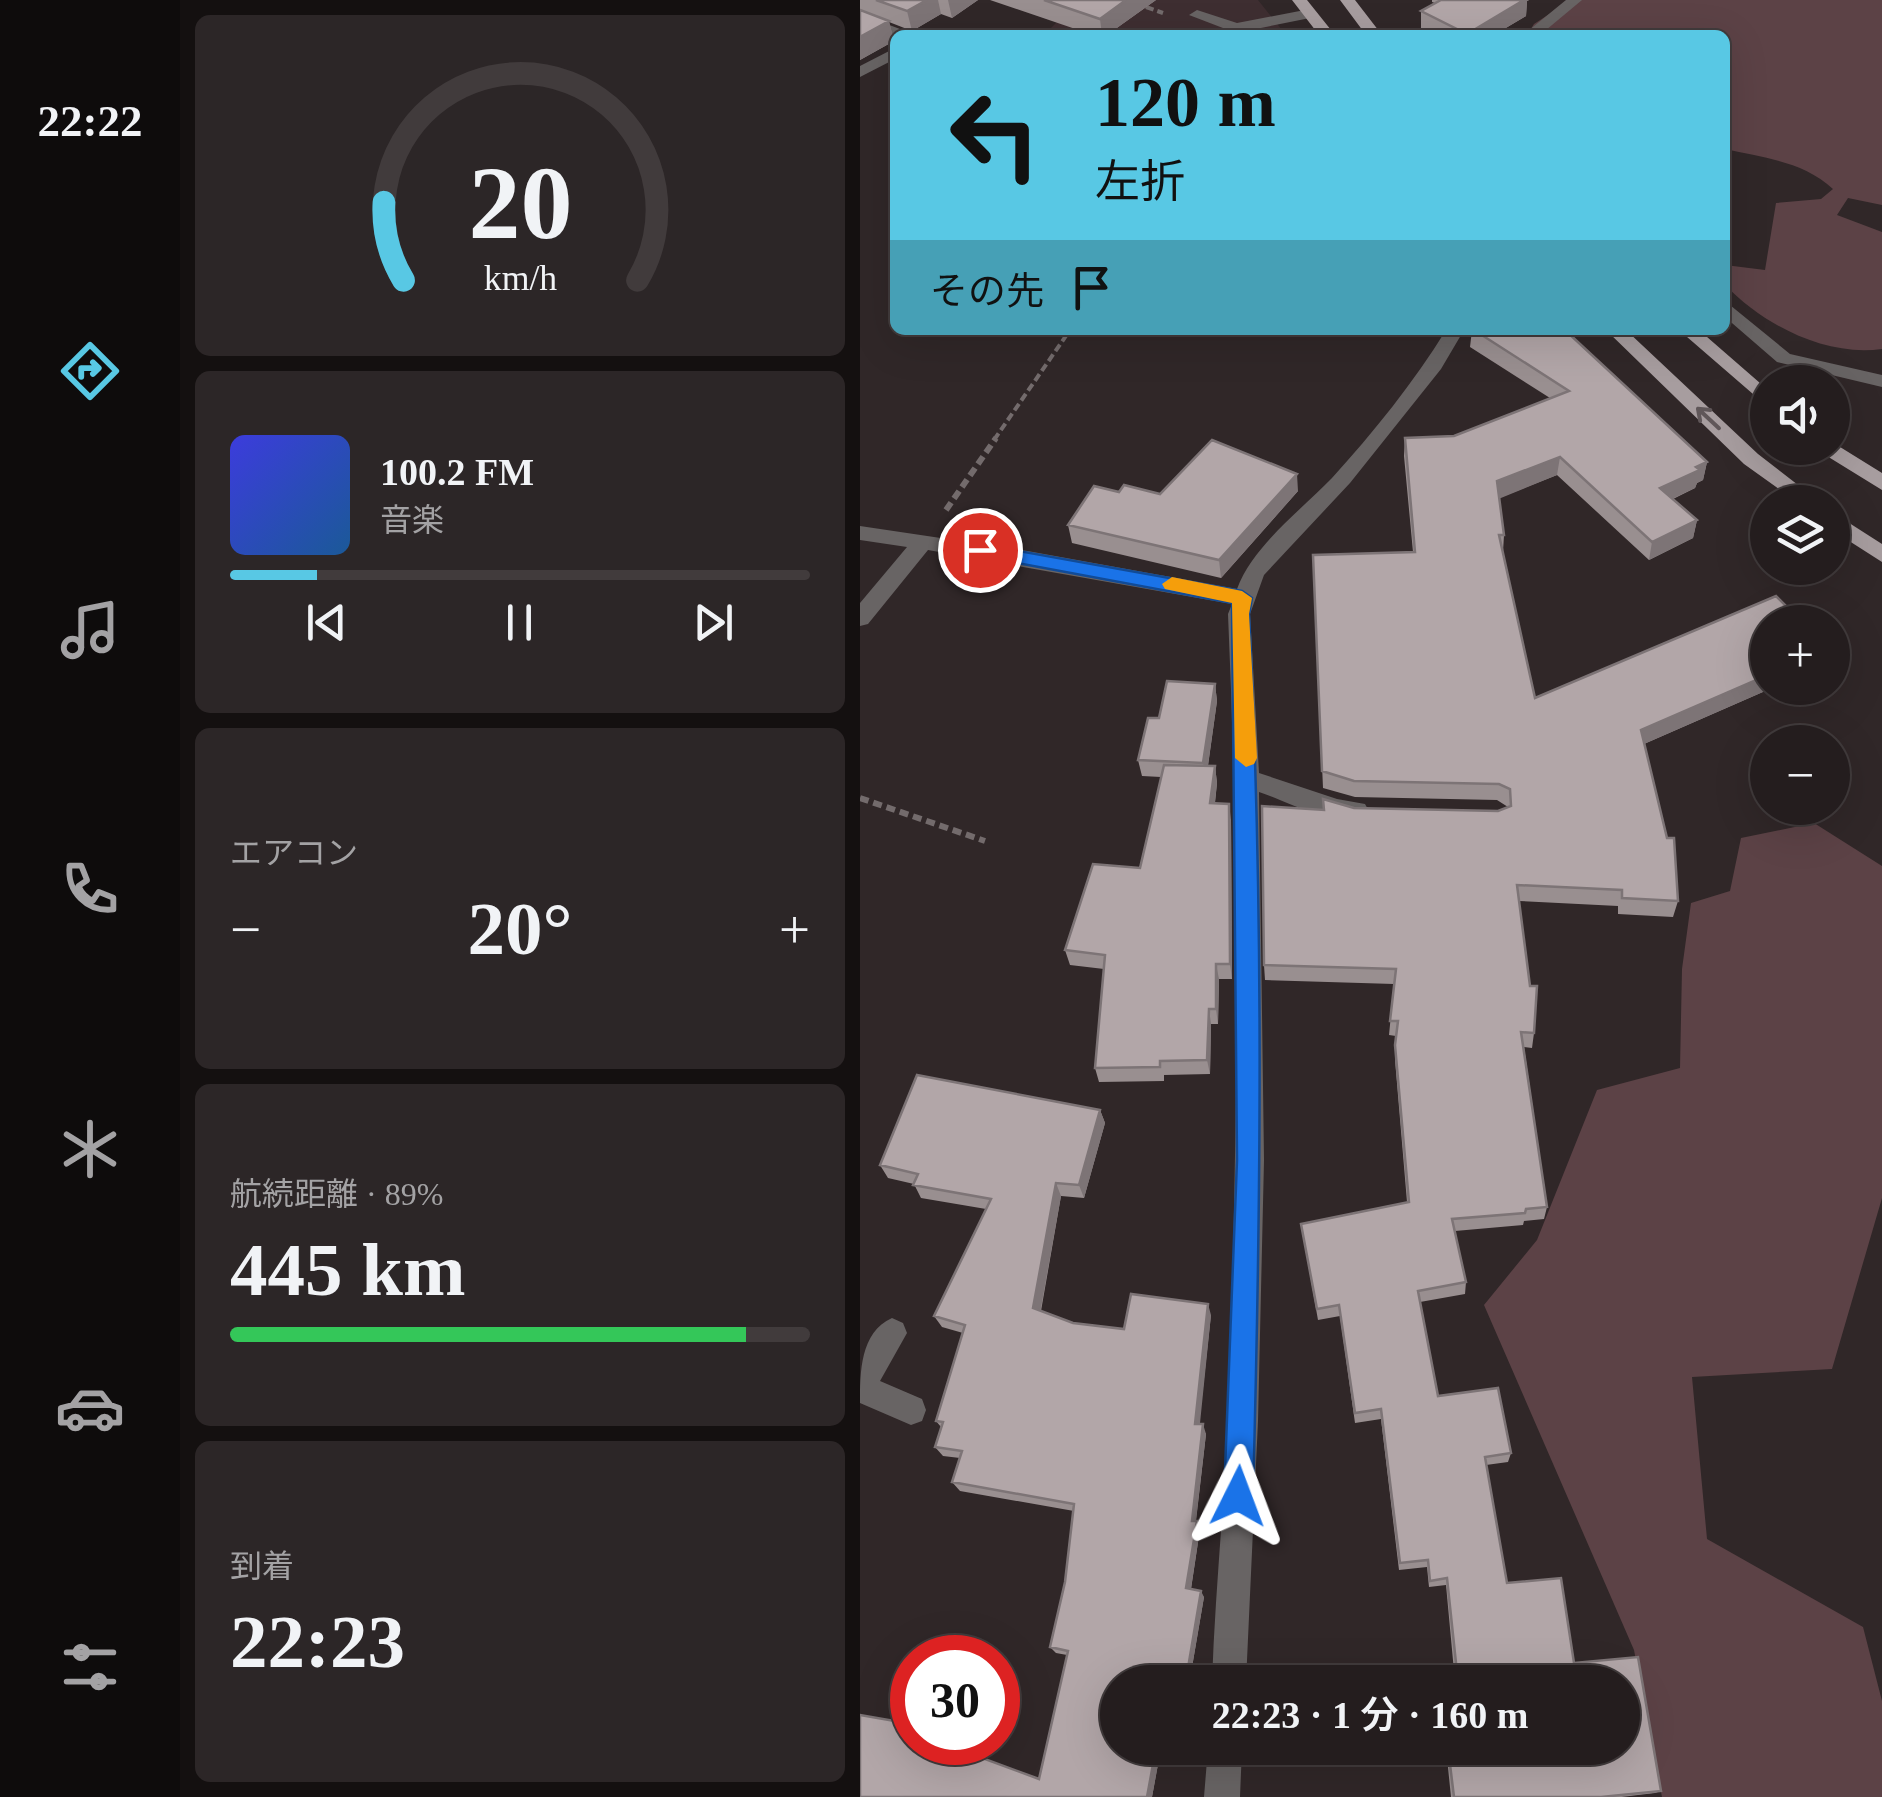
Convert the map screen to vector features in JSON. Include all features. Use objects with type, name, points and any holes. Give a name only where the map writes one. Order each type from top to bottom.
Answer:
[{"type":"main road","points":[[1347,0],[1370,30]]},
{"type":"main road","points":[[1304,7],[1323,30]]},
{"type":"main road","points":[[1620,335],[1751,459],[1787,485]]},
{"type":"main road","points":[[1694,335],[1750,385]]},
{"type":"main road","points":[[1850,462],[1882,483]]},
{"type":"main road","points":[[1850,532],[1882,555]]},
{"type":"street","points":[[1536,30],[1575,0]]},
{"type":"street","points":[[1198,15],[1236,28],[1304,7]]},
{"type":"street","points":[[860,19],[890,30]]},
{"type":"street","points":[[860,72],[890,56]]},
{"type":"street","points":[[1730,311],[1784,358],[1882,381]]},
{"type":"street","points":[[1229,1665],[1250,1160],[1247,779],[1239,614],[1254,572],[1343,478],[1434,365],[1452,335]]},
{"type":"street","points":[[860,533],[1242,598]]},
{"type":"street","points":[[860,618],[924,542]]},
{"type":"street","points":[[1247,779],[1337,808],[1388,814]]},
{"type":"street","points":[[892,1332],[860,1387],[911,1410]]},
{"type":"street","points":[[1222,1797],[1224,1765]]},
{"type":"path","points":[[924,542],[1067,335]]},
{"type":"path","points":[[860,798],[985,841]]},
{"type":"shaded area","points":[[1079,0],[1258,0],[1282,30],[1049,30]]},
{"type":"shaded area","points":[[1571,0],[1882,0],[1882,205],[1848,198],[1837,215],[1882,232],[1882,349],[1839,348],[1797,335],[1758,313],[1730,290],[1730,266],[1765,270],[1776,203],[1821,199],[1833,189],[1796,166],[1730,150],[1730,30],[1530,30]]},
{"type":"shaded area","points":[[1817,825],[1882,866],[1882,1198],[1832,1369],[1692,1377],[1707,1539],[1863,1627],[1882,1701],[1882,1797],[1662,1797],[1640,1665],[1484,1305],[1537,1240],[1597,1090],[1680,1068],[1682,969],[1691,903],[1730,891],[1741,838]]},
{"type":"building","points":[[876,0],[927,0],[907,11]]},
{"type":"building","points":[[1044,0],[1126,0],[1100,19]]},
{"type":"building","points":[[1441,0],[1524,0],[1474,30],[1459,30],[1421,11]]},
{"type":"building","points":[[860,10],[889,21],[860,37]]},
{"type":"building","points":[[1482,335],[1570,335],[1707,462],[1696,467],[1700,470],[1660,488],[1697,520],[1652,542],[1560,457],[1497,481],[1504,535],[1499,535],[1535,698],[1750,607],[1750,683],[1641,730],[1667,838],[1674,838],[1678,901],[1622,898],[1622,890],[1517,885],[1530,986],[1537,986],[1534,1033],[1521,1032],[1547,1207],[1526,1209],[1525,1213],[1452,1219],[1466,1282],[1418,1291],[1438,1396],[1498,1388],[1511,1453],[1485,1457],[1507,1583],[1561,1578],[1574,1663],[1638,1657],[1639,1665],[1456,1665],[1447,1578],[1430,1581],[1428,1560],[1400,1563],[1381,1409],[1355,1413],[1339,1305],[1317,1309],[1301,1224],[1409,1202],[1395,1045],[1398,1021],[1390,1021],[1396,969],[1264,965],[1262,806],[1324,810],[1323,799],[1354,808],[1498,811],[1511,806],[1510,789],[1499,784],[1354,781],[1322,771],[1313,555],[1415,552],[1405,438],[1454,436],[1569,391]]},
{"type":"building","points":[[1212,440],[1297,474],[1219,560],[1068,525],[1094,486],[1119,492],[1124,485],[1160,494]]},
{"type":"building","points":[[1776,596],[1785,605],[1755,605]]},
{"type":"building","points":[[1167,681],[1215,684],[1203,763],[1138,760],[1148,718],[1159,718]]},
{"type":"building","points":[[1164,765],[1215,766],[1210,803],[1229,804],[1230,964],[1216,964],[1216,1009],[1209,1009],[1207,1060],[1160,1061],[1160,1067],[1095,1068],[1105,955],[1065,950],[1093,864],[1140,868]]},
{"type":"building","points":[[917,1075],[1100,1110],[1079,1185],[1056,1183],[1033,1308],[1073,1323],[1124,1329],[1131,1294],[1208,1304],[1195,1424],[1203,1424],[1192,1521],[1197,1521],[1186,1588],[1201,1591],[1189,1665],[1100,1665],[1100,1765],[1153,1765],[1147,1797],[860,1797],[860,1715],[890,1720],[890,1765],[1001,1765],[1039,1779],[1068,1651],[1050,1647],[1065,1582],[1074,1504],[952,1482],[962,1451],[935,1447],[943,1422],[936,1421],[965,1325],[934,1316],[991,1199],[913,1185],[918,1174],[880,1165]]},
{"type":"building","points":[[1640,1669],[1661,1791],[1601,1797],[1454,1797],[1450,1765],[1640,1765]]},
{"type":"slow traffic","points":[[1172,584],[1242,598],[1239,614],[1246,758]]},
{"type":"route","points":[[980,550],[1242,598],[1239,614],[1247,779],[1250,1160],[1238,1496]]}]
